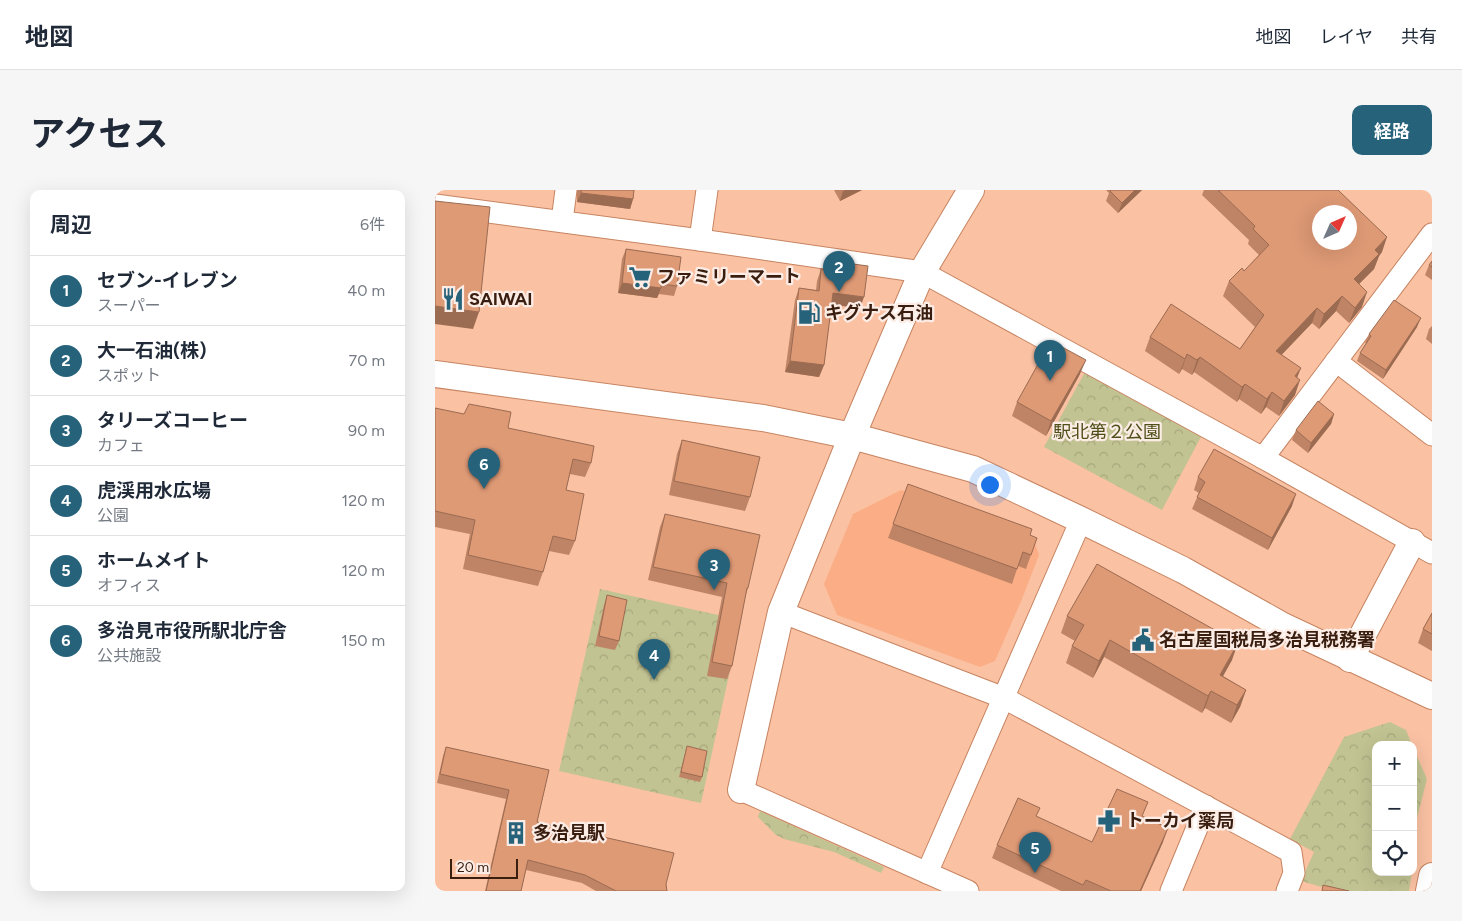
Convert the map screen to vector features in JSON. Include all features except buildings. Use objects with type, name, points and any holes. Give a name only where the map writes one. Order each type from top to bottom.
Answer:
[{"type":"street","points":[[562,221],[566,190]]},
{"type":"street","points":[[699,240],[707,190]]},
{"type":"street","points":[[968,891],[741,790],[781,612],[852,436],[922,272],[971,190]]},
{"type":"street","points":[[435,205],[922,272],[1422,547],[1350,659]]},
{"type":"street","points":[[1263,458],[1432,234]]},
{"type":"street","points":[[1336,361],[1432,435]]},
{"type":"street","points":[[435,374],[763,418],[852,436],[973,469],[1183,570],[1283,626],[1432,696]]},
{"type":"street","points":[[927,873],[1005,698],[1081,520]]},
{"type":"street","points":[[781,612],[1005,698],[1291,852],[1294,873],[1287,891]]},
{"type":"street","points":[[1171,891],[1206,806]]},
{"type":"street","points":[[1429,891],[1432,876]]},
{"type":"shaded area","points":[[901,490],[1033,538],[1039,555],[995,661],[980,667],[837,615],[824,584],[853,514]]},
{"type":"green space","name":"駅北第２公園","points":[[1085,372],[1202,435],[1162,510],[1044,447]]},
{"type":"green space","points":[[600,589],[741,620],[701,803],[559,771]]},
{"type":"green space","points":[[1390,722],[1406,730],[1410,741],[1372,741],[1372,876],[1411,876],[1409,891],[1336,891],[1301,881],[1314,852],[1290,839],[1344,737]]},
{"type":"green space","points":[[1417,756],[1427,779],[1417,818]]},
{"type":"green space","points":[[760,811],[884,867],[881,873],[834,852],[784,839],[776,835],[758,817]]},
{"type":"place","name":"ファミリーマート","points":[[640,277]]},
{"type":"place","name":"大一石油(株)","points":[[839,292]]},
{"type":"place","name":"SAIWAI","points":[[453,299]]},
{"type":"place","name":"キグナス石油","points":[[809,313]]},
{"type":"place","name":"セブン-イレブン","points":[[1050,381]]},
{"type":"place","name":"多治見市役所駅北庁舎","points":[[484,489]]},
{"type":"place","name":"タリーズコーヒー","points":[[714,590]]},
{"type":"place","name":"名古屋国税局多治見税務署","points":[[1143,640]]},
{"type":"place","name":"虎渓用水広場","points":[[654,680]]},
{"type":"place","name":"トーカイ薬局","points":[[1109,821]]},
{"type":"place","name":"多治見駅","points":[[516,833]]},
{"type":"place","name":"ホームメイト","points":[[1035,873]]}]
